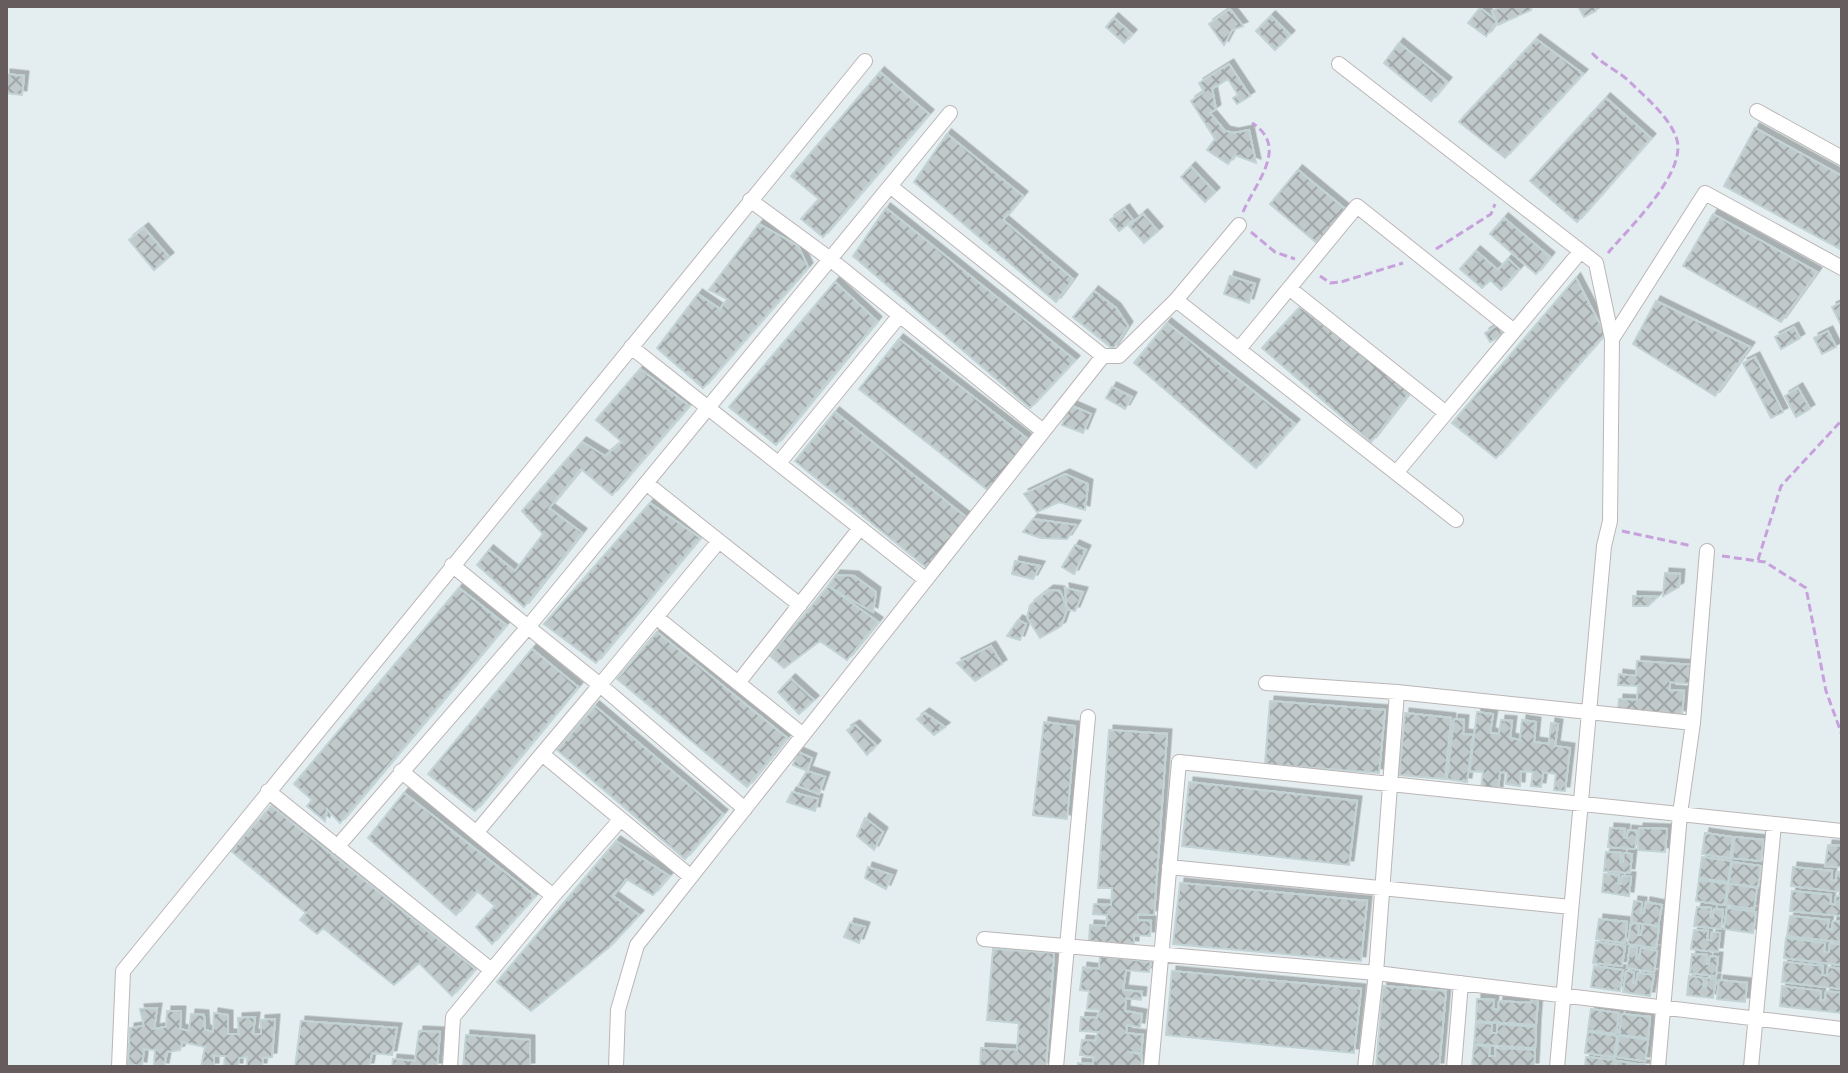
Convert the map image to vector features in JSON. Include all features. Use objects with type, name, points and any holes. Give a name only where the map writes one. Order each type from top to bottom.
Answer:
[{"type":"street","points":[[119,1067],[123,971],[865,61]]},
{"type":"street","points":[[1339,64],[1596,263],[1612,339],[1610,521],[1604,546],[1557,1067]]},
{"type":"street","points":[[1757,111],[1842,158]]},
{"type":"street","points":[[337,847],[528,627],[950,113]]},
{"type":"street","points":[[890,186],[1103,356],[1119,356],[1176,300],[1239,225]]},
{"type":"street","points":[[1612,339],[1705,193],[1842,268]]},
{"type":"street","points":[[750,200],[830,259],[1043,431]]},
{"type":"street","points":[[1239,349],[1357,206],[1514,331]]},
{"type":"street","points":[[1396,473],[1580,252]]},
{"type":"street","points":[[1289,288],[1446,413]]},
{"type":"street","points":[[1176,300],[1456,520]]},
{"type":"street","points":[[779,463],[900,315]]},
{"type":"street","points":[[631,347],[926,580]]},
{"type":"street","points":[[616,1067],[618,1010],[637,945],[1103,356]]},
{"type":"street","points":[[646,483],[800,605]]},
{"type":"street","points":[[738,683],[860,528]]},
{"type":"street","points":[[476,833],[719,541]]},
{"type":"street","points":[[1658,1067],[1707,551]]},
{"type":"street","points":[[452,565],[600,685],[745,809]]},
{"type":"street","points":[[656,617],[803,735]]},
{"type":"street","points":[[1266,683],[1397,692],[1693,723]]},
{"type":"street","points":[[1365,1067],[1376,973],[1397,692]]},
{"type":"street","points":[[1056,1067],[1088,717]]},
{"type":"street","points":[[542,754],[691,877]]},
{"type":"street","points":[[1151,1067],[1179,762],[1842,831]]},
{"type":"street","points":[[401,771],[553,896]]},
{"type":"street","points":[[268,791],[490,969]]},
{"type":"street","points":[[450,1067],[453,1017],[490,969],[621,819]]},
{"type":"street","points":[[1751,1067],[1774,824]]},
{"type":"street","points":[[1169,867],[1571,907]]},
{"type":"street","points":[[984,939],[1376,973],[1842,1029]]},
{"type":"street","points":[[1454,1067],[1461,983]]},
{"type":"path","points":[[1592,53],[1657,109],[1676,137],[1678,156],[1649,206],[1596,263]]},
{"type":"path","points":[[1758,560],[1781,486],[1842,420]]},
{"type":"path","points":[[1610,521],[1623,532],[1651,535],[1707,551],[1758,560],[1793,577],[1806,588],[1826,691],[1842,735]]},
{"type":"building","points":[[1503,6],[1529,6],[1531,10],[1498,25],[1492,11]]},
{"type":"building","points":[[1578,6],[1594,6],[1596,11],[1584,17]]},
{"type":"building","points":[[1480,8],[1497,21],[1486,36],[1468,23]]},
{"type":"building","points":[[1230,9],[1243,26],[1232,30],[1224,45],[1209,24]]},
{"type":"building","points":[[1271,16],[1290,35],[1275,50],[1256,31]]},
{"type":"building","points":[[1114,18],[1132,34],[1124,43],[1106,27]]},
{"type":"building","points":[[1536,39],[1583,74],[1505,158],[1459,122]]},
{"type":"building","points":[[1399,43],[1447,82],[1431,101],[1384,63]]},
{"type":"building","points":[[1229,64],[1250,96],[1237,104],[1233,98],[1238,95],[1228,79],[1212,89],[1216,109],[1210,113],[1225,131],[1249,130],[1256,163],[1235,155],[1228,164],[1207,150],[1215,139],[1191,101],[1204,92],[1199,83]]},
{"type":"building","points":[[880,72],[929,114],[823,237],[801,219],[819,199],[791,176]]},
{"type":"building","points":[[6,74],[24,76],[22,95],[6,93]]},
{"type":"building","points":[[1606,98],[1651,138],[1577,222],[1530,181]]},
{"type":"building","points":[[1755,128],[1842,176],[1842,250],[1724,186]]},
{"type":"building","points":[[947,134],[1023,196],[1003,220],[1073,279],[1056,302],[914,182]]},
{"type":"building","points":[[1191,167],[1215,192],[1205,202],[1181,177]]},
{"type":"building","points":[[1298,170],[1345,209],[1317,243],[1270,204]]},
{"type":"building","points":[[886,208],[1075,360],[1030,408],[853,256]]},
{"type":"building","points":[[1125,209],[1133,220],[1119,231],[1110,220]]},
{"type":"building","points":[[1143,214],[1158,231],[1144,243],[1129,226]]},
{"type":"building","points":[[1713,214],[1817,272],[1781,322],[1683,266]]},
{"type":"building","points":[[1504,218],[1550,257],[1536,274],[1490,234]]},
{"type":"building","points":[[759,224],[798,246],[808,267],[703,388],[657,348],[698,294],[720,309],[727,299],[709,290]]},
{"type":"building","points":[[144,228],[169,257],[154,270],[129,240]]},
{"type":"building","points":[[1476,251],[1498,270],[1508,259],[1519,269],[1501,290],[1490,280],[1482,288],[1460,269]]},
{"type":"building","points":[[1230,276],[1255,284],[1249,303],[1224,294]]},
{"type":"building","points":[[1576,278],[1605,334],[1496,458],[1452,423]]},
{"type":"building","points":[[835,282],[877,321],[776,445],[729,407]]},
{"type":"building","points":[[1094,291],[1116,308],[1128,326],[1113,349],[1073,317]]},
{"type":"building","points":[[1656,301],[1750,347],[1715,396],[1633,344]]},
{"type":"building","points":[[1842,302],[1842,327],[1832,307]]},
{"type":"building","points":[[1300,307],[1410,392],[1371,442],[1262,348]]},
{"type":"building","points":[[1167,323],[1295,424],[1256,468],[1134,363]]},
{"type":"building","points":[[1498,325],[1503,335],[1490,342],[1485,333]]},
{"type":"building","points":[[1794,327],[1800,338],[1781,349],[1775,337]]},
{"type":"building","points":[[1828,331],[1836,347],[1822,354],[1814,338]]},
{"type":"building","points":[[899,339],[1029,440],[989,491],[859,389]]},
{"type":"building","points":[[1755,357],[1783,412],[1771,418],[1743,363]]},
{"type":"building","points":[[640,369],[689,406],[612,495],[581,469],[549,508],[582,533],[524,607],[477,565],[489,550],[515,571],[543,534],[522,511],[582,442],[605,456],[622,442],[596,420]]},
{"type":"building","points":[[1112,387],[1132,397],[1125,409],[1106,398]]},
{"type":"building","points":[[1798,388],[1810,409],[1796,417],[1785,396]]},
{"type":"building","points":[[1070,405],[1091,414],[1083,433],[1062,425]]},
{"type":"building","points":[[835,412],[967,518],[927,568],[795,461]]},
{"type":"building","points":[[1065,474],[1088,484],[1085,510],[1059,502],[1037,512],[1024,494]]},
{"type":"building","points":[[650,503],[700,538],[596,663],[544,624]]},
{"type":"building","points":[[1033,519],[1076,525],[1067,539],[1041,538],[1023,532]]},
{"type":"building","points":[[1075,545],[1086,550],[1074,574],[1062,567]]},
{"type":"building","points":[[1015,561],[1040,566],[1033,579],[1012,574]]},
{"type":"building","points":[[1665,573],[1680,574],[1679,587],[1663,596]]},
{"type":"building","points":[[836,575],[854,576],[876,592],[873,612],[828,586]]},
{"type":"building","points":[[828,586],[878,622],[847,660],[820,641],[784,668],[770,656]]},
{"type":"building","points":[[459,588],[506,625],[340,823],[327,809],[325,821],[307,806],[312,800],[294,784]]},
{"type":"building","points":[[1065,588],[1083,592],[1075,611],[1067,609]]},
{"type":"building","points":[[1049,590],[1060,591],[1067,609],[1061,626],[1040,638],[1027,617],[1030,605]]},
{"type":"building","points":[[1633,596],[1657,597],[1648,606],[1633,606]]},
{"type":"building","points":[[1018,620],[1026,624],[1020,640],[1007,636]]},
{"type":"building","points":[[657,632],[787,738],[747,787],[617,679]]},
{"type":"building","points":[[991,646],[1002,664],[975,681],[957,663]]},
{"type":"building","points":[[532,649],[578,687],[475,811],[428,774]]},
{"type":"building","points":[[1637,661],[1694,665],[1693,684],[1670,682],[1670,690],[1684,691],[1682,715],[1618,710],[1619,699],[1637,700],[1638,686],[1618,685],[1619,674],[1636,676]]},
{"type":"building","points":[[791,679],[814,700],[799,714],[778,692]]},
{"type":"building","points":[[1270,701],[1385,710],[1379,773],[1265,764]]},
{"type":"building","points":[[595,706],[723,814],[685,859],[557,750]]},
{"type":"building","points":[[1477,712],[1493,714],[1490,733],[1499,734],[1501,720],[1512,721],[1510,738],[1520,740],[1522,720],[1536,722],[1534,742],[1549,744],[1551,723],[1558,724],[1555,746],[1570,748],[1565,791],[1554,790],[1556,774],[1543,772],[1541,787],[1531,786],[1533,772],[1521,771],[1520,786],[1506,784],[1507,773],[1500,772],[1498,791],[1481,789],[1483,772],[1470,771]]},
{"type":"building","points":[[925,713],[945,727],[934,735],[917,719]]},
{"type":"building","points":[[1405,713],[1451,718],[1445,779],[1399,775]]},
{"type":"building","points":[[1454,719],[1464,720],[1463,734],[1473,735],[1467,782],[1447,779]]},
{"type":"building","points":[[1044,722],[1075,726],[1067,819],[1033,815]]},
{"type":"building","points":[[855,725],[876,745],[867,755],[847,730]]},
{"type":"building","points":[[1109,730],[1167,734],[1154,915],[1138,914],[1138,920],[1151,921],[1150,936],[1134,935],[1134,945],[1089,941],[1090,925],[1106,926],[1107,915],[1093,914],[1094,904],[1111,905],[1112,888],[1098,888]]},
{"type":"building","points":[[798,752],[812,758],[807,771],[793,765]]},
{"type":"building","points":[[807,771],[825,777],[819,794],[798,786]]},
{"type":"building","points":[[1189,782],[1357,801],[1349,865],[1182,846]]},
{"type":"building","points":[[792,792],[818,799],[815,811],[787,802]]},
{"type":"building","points":[[404,793],[535,896],[492,944],[476,927],[495,906],[477,891],[456,915],[368,838]]},
{"type":"building","points":[[271,806],[475,969],[452,996],[419,963],[394,985],[323,928],[317,934],[300,920],[306,913],[231,851]]},
{"type":"building","points":[[865,818],[883,832],[874,850],[857,836]]},
{"type":"building","points":[[1610,828],[1625,829],[1624,838],[1627,838],[1628,830],[1637,831],[1635,849],[1608,847]]},
{"type":"building","points":[[1639,828],[1667,829],[1665,852],[1638,850]]},
{"type":"building","points":[[1705,833],[1733,837],[1730,858],[1702,854]]},
{"type":"building","points":[[1735,837],[1763,840],[1761,861],[1732,858]]},
{"type":"building","points":[[616,841],[669,876],[653,895],[626,879],[613,896],[639,915],[608,948],[531,1011],[497,982]]},
{"type":"building","points":[[1828,845],[1842,846],[1842,867],[1825,866]]},
{"type":"building","points":[[1606,852],[1621,853],[1620,862],[1623,862],[1624,853],[1632,854],[1630,873],[1604,871]]},
{"type":"building","points":[[1702,857],[1731,861],[1728,882],[1699,878]]},
{"type":"building","points":[[1732,862],[1761,866],[1758,887],[1729,883]]},
{"type":"building","points":[[868,867],[892,875],[886,889],[865,878]]},
{"type":"building","points":[[1793,867],[1832,871],[1831,880],[1836,881],[1837,872],[1842,872],[1842,892],[1791,886]]},
{"type":"building","points":[[1604,874],[1619,875],[1618,884],[1621,884],[1622,876],[1631,877],[1629,896],[1602,892]]},
{"type":"building","points":[[1699,880],[1728,884],[1724,905],[1696,901]]},
{"type":"building","points":[[1180,883],[1367,901],[1361,961],[1173,944]]},
{"type":"building","points":[[1729,884],[1757,888],[1754,909],[1726,905]]},
{"type":"building","points":[[1792,891],[1831,895],[1830,904],[1835,905],[1836,896],[1842,897],[1842,916],[1790,911]]},
{"type":"building","points":[[1634,901],[1642,902],[1641,913],[1644,913],[1646,902],[1662,905],[1658,926],[1631,922]]},
{"type":"building","points":[[1697,907],[1711,908],[1710,917],[1713,917],[1714,909],[1723,910],[1721,929],[1694,926]]},
{"type":"building","points":[[1727,908],[1756,912],[1753,933],[1724,929]]},
{"type":"building","points":[[1790,916],[1829,920],[1827,929],[1832,930],[1833,921],[1842,922],[1842,942],[1787,936]]},
{"type":"building","points":[[1599,919],[1627,922],[1625,943],[1596,939]]},
{"type":"building","points":[[850,923],[865,927],[859,943],[844,937]]},
{"type":"building","points":[[1631,923],[1639,924],[1638,935],[1641,935],[1643,924],[1659,927],[1656,948],[1628,944]]},
{"type":"building","points":[[1694,930],[1708,931],[1707,940],[1711,941],[1712,932],[1720,933],[1718,952],[1691,949]]},
{"type":"building","points":[[1786,938],[1825,943],[1824,952],[1829,952],[1830,943],[1842,945],[1842,965],[1784,958]]},
{"type":"building","points":[[1596,942],[1625,946],[1622,966],[1593,963]]},
{"type":"building","points":[[1630,946],[1637,948],[1636,958],[1639,959],[1641,948],[1657,951],[1654,972],[1627,968]]},
{"type":"building","points":[[993,949],[1054,953],[1046,1067],[980,1067],[981,1048],[1017,1050],[1019,1023],[987,1020]]},
{"type":"building","points":[[1692,954],[1707,955],[1706,964],[1709,964],[1710,956],[1718,957],[1716,976],[1690,973]]},
{"type":"building","points":[[1100,956],[1151,962],[1149,972],[1126,970],[1123,990],[1142,992],[1141,1000],[1126,998],[1125,1011],[1142,1014],[1140,1027],[1127,1025],[1126,1033],[1143,1035],[1141,1053],[1129,1052],[1142,1055],[1141,1067],[1078,1067],[1078,1063],[1093,1064],[1094,1057],[1080,1055],[1082,1040],[1095,1041],[1098,1032],[1080,1031],[1081,1017],[1097,1018],[1100,1010],[1087,1009],[1089,991],[1080,990],[1083,967],[1099,969]]},
{"type":"building","points":[[1784,962],[1823,966],[1822,975],[1827,976],[1828,967],[1842,969],[1842,989],[1782,982]]},
{"type":"building","points":[[1594,966],[1623,970],[1620,991],[1591,987]]},
{"type":"building","points":[[1172,971],[1361,989],[1354,1053],[1166,1035]]},
{"type":"building","points":[[1626,971],[1634,972],[1633,983],[1636,984],[1638,973],[1654,975],[1650,996],[1623,992]]},
{"type":"building","points":[[1689,976],[1704,978],[1703,987],[1706,987],[1707,978],[1716,979],[1713,998],[1687,995]]},
{"type":"building","points":[[1719,980],[1747,983],[1745,1002],[1717,999]]},
{"type":"building","points":[[1383,986],[1446,991],[1439,1067],[1376,1067]]},
{"type":"building","points":[[1782,986],[1821,991],[1820,1000],[1825,1000],[1826,991],[1842,993],[1841,1013],[1780,1006]]},
{"type":"building","points":[[1477,999],[1494,1000],[1493,1009],[1498,1010],[1499,1001],[1531,1003],[1532,999],[1538,999],[1536,1025],[1476,1021]]},
{"type":"building","points":[[157,1008],[154,1029],[166,1027],[167,1011],[181,1011],[180,1029],[189,1031],[191,1014],[204,1015],[205,1030],[213,1032],[214,1013],[228,1015],[228,1034],[239,1034],[238,1018],[255,1017],[253,1034],[261,1034],[261,1020],[275,1019],[272,1057],[263,1058],[262,1067],[247,1067],[247,1057],[239,1058],[238,1067],[224,1067],[225,1056],[214,1056],[214,1067],[201,1067],[205,1047],[182,1042],[180,1050],[167,1052],[164,1067],[154,1065],[155,1050],[144,1049],[142,1066],[128,1064],[130,1028],[144,1026],[140,1009]]},
{"type":"building","points":[[1591,1009],[1619,1013],[1616,1034],[1588,1030]]},
{"type":"building","points":[[1622,1014],[1650,1017],[1648,1038],[1619,1035]]},
{"type":"building","points":[[301,1021],[397,1028],[392,1055],[372,1053],[369,1067],[295,1067]]},
{"type":"building","points":[[1476,1022],[1492,1024],[1491,1033],[1497,1033],[1497,1024],[1536,1027],[1535,1048],[1474,1044]]},
{"type":"building","points":[[419,1031],[440,1032],[437,1067],[392,1067],[393,1059],[415,1061]]},
{"type":"building","points":[[1588,1032],[1617,1036],[1614,1057],[1585,1053]]},
{"type":"building","points":[[466,1035],[530,1040],[530,1067],[463,1067]]},
{"type":"building","points":[[1619,1036],[1648,1040],[1645,1061],[1616,1057]]},
{"type":"building","points":[[1474,1045],[1490,1047],[1489,1056],[1495,1056],[1495,1048],[1535,1050],[1534,1067],[1472,1067]]},
{"type":"building","points":[[1586,1057],[1615,1060],[1614,1067],[1585,1067]]},
{"type":"building","points":[[1617,1061],[1645,1065],[1645,1067],[1616,1067]]}]
